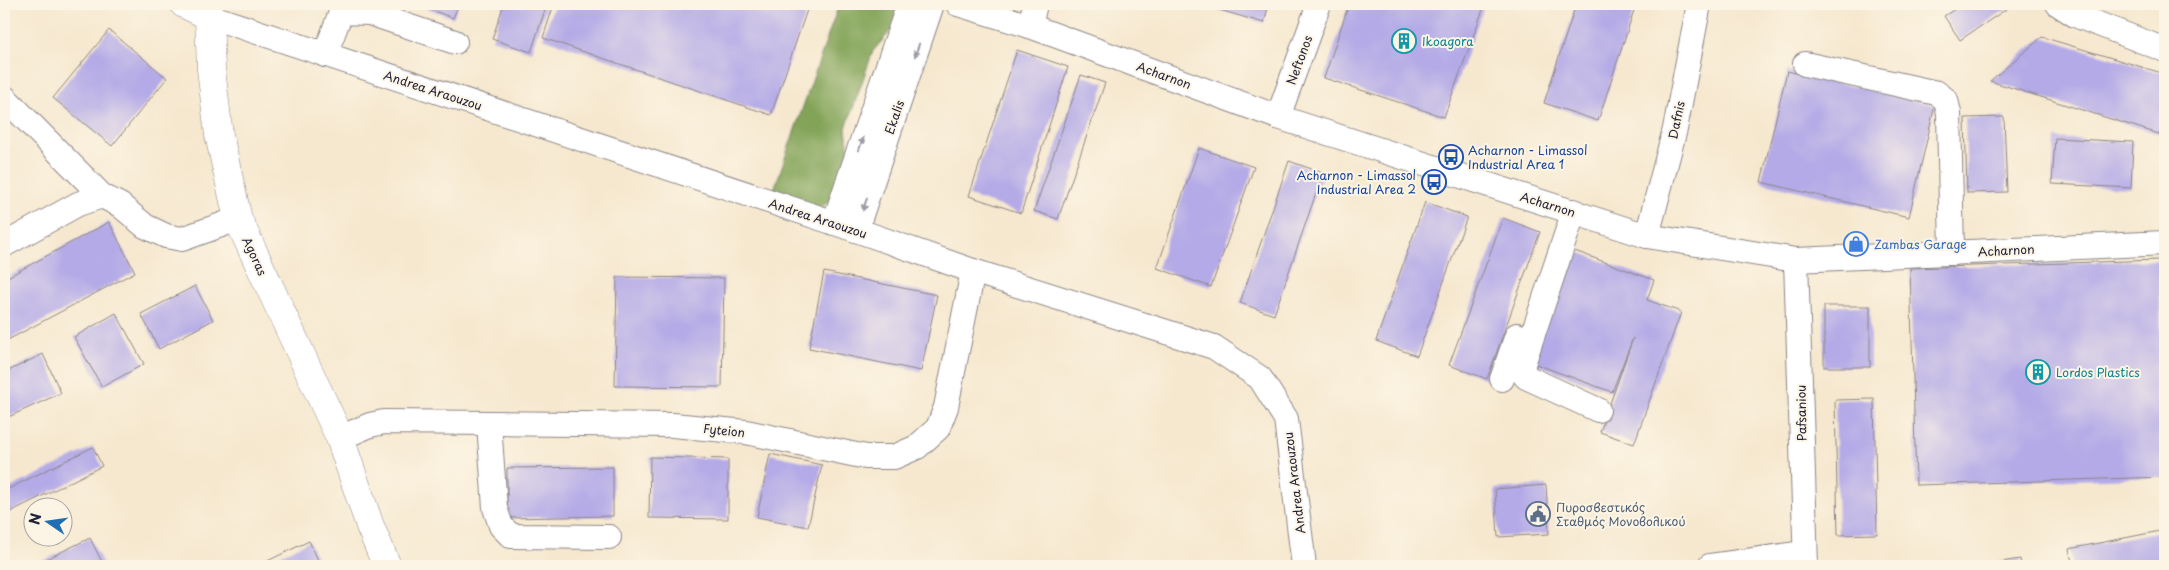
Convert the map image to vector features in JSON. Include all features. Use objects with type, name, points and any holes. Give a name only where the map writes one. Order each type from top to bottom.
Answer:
[{"type":"main road","name":"Andrea Araouzou","points":[[184,4],[209,16]]},
{"type":"main road","name":"Agoras","points":[[209,16],[211,68],[219,135],[238,219],[340,438],[356,480],[370,526],[387,566]]},
{"type":"main road","name":"Agoras","points":[[356,480],[390,532],[407,566]]},
{"type":"street","points":[[845,226],[909,4]]},
{"type":"street","name":"Ekalis","points":[[845,226],[932,4]]},
{"type":"street","name":"Acharnon","points":[[958,4],[1001,10],[1030,26],[1278,117],[1437,170],[1567,209],[1647,236],[1796,260],[2165,244]]},
{"type":"street","points":[[1030,26],[1035,4]]},
{"type":"street","name":"Neftonos","points":[[1278,117],[1320,4]]},
{"type":"street","name":"Dafnis","points":[[1647,236],[1675,129],[1699,4]]},
{"type":"street","points":[[2058,4],[2075,15],[2165,50]]},
{"type":"street","points":[[325,55],[341,12],[369,13],[455,42]]},
{"type":"street","name":"Andrea Araouzou","points":[[209,16],[845,226],[973,271],[1214,347],[1260,378],[1286,419],[1304,566]]},
{"type":"street","points":[[1805,64],[1937,93],[1946,100],[1950,113],[1952,253]]},
{"type":"street","points":[[4,97],[102,196],[120,205],[145,226],[166,236],[182,239],[238,219]]},
{"type":"street","points":[[4,246],[78,204],[102,196]]},
{"type":"street","points":[[1502,379],[1567,209]]},
{"type":"street","points":[[1567,209],[1523,364],[1523,372],[1526,377],[1598,410]]},
{"type":"street","name":"Pafsaniou","points":[[1796,260],[1805,560]]},
{"type":"street","name":"Fyteion","points":[[340,438],[370,425],[384,422],[673,425],[746,432],[866,457],[894,458],[917,447],[938,428],[946,407],[973,271]]},
{"type":"street","points":[[489,423],[495,508],[501,526],[511,536],[609,537]]},
{"type":"street","points":[[1710,566],[1805,560]]},
{"type":"green space","points":[[839,4],[894,4],[897,12],[896,25],[873,51],[846,128],[849,153],[835,198],[818,209],[773,192]]},
{"type":"building","points":[[415,4],[459,4],[453,18]]},
{"type":"building","points":[[504,4],[547,4],[531,52],[492,39]]},
{"type":"building","points":[[554,4],[809,4],[771,115],[543,38]]},
{"type":"building","points":[[1199,4],[1269,4],[1264,23]]},
{"type":"building","name":"Ikoagora","points":[[1349,4],[1485,4],[1444,117],[1324,78]]},
{"type":"building","points":[[1576,4],[1636,4],[1598,121],[1544,103]]},
{"type":"building","points":[[1963,4],[2014,4],[1960,40],[1944,16]]},
{"type":"building","points":[[109,30],[167,78],[112,146],[53,98]]},
{"type":"building","points":[[2042,37],[2165,74],[2165,136],[1990,81]]},
{"type":"building","points":[[1017,50],[1068,67],[1021,213],[969,196]]},
{"type":"building","points":[[1787,71],[1935,105],[1909,217],[1761,182]]},
{"type":"building","points":[[1081,75],[1105,83],[1058,219],[1034,211]]},
{"type":"building","points":[[2004,117],[2007,192],[1967,193],[1965,118]]},
{"type":"building","points":[[2055,138],[2133,142],[2131,188],[2052,184]]},
{"type":"building","points":[[1199,148],[1254,167],[1211,287],[1157,268]]},
{"type":"building","points":[[1289,161],[1323,173],[1274,315],[1240,303]]},
{"type":"building","points":[[4,196],[10,207],[4,210]]},
{"type":"building","points":[[1425,202],[1467,217],[1417,356],[1376,341]]},
{"type":"building","points":[[1503,218],[1540,232],[1487,379],[1449,365]]},
{"type":"building","points":[[109,222],[135,272],[4,342],[4,279]]},
{"type":"building","points":[[1572,250],[1654,280],[1647,300],[1681,312],[1634,444],[1600,432],[1633,338],[1612,392],[1530,362]]},
{"type":"building","name":"Lordos Plastics","points":[[2159,260],[2165,477],[1916,485],[1910,268]]},
{"type":"building","points":[[824,272],[937,295],[921,371],[809,348]]},
{"type":"building","points":[[617,277],[724,278],[722,387],[615,386]]},
{"type":"building","points":[[195,286],[213,320],[159,349],[141,314]]},
{"type":"building","points":[[1824,306],[1870,306],[1870,367],[1824,367]]},
{"type":"building","points":[[116,313],[144,364],[102,387],[74,337]]},
{"type":"building","points":[[43,354],[61,393],[4,419],[4,373]]},
{"type":"building","points":[[1874,399],[1877,534],[1838,535],[1835,400]]},
{"type":"building","points":[[93,447],[102,466],[38,498],[22,498],[22,506],[4,515],[4,491]]},
{"type":"building","points":[[770,454],[822,465],[808,527],[757,517]]},
{"type":"building","points":[[650,457],[728,459],[728,519],[649,518]]},
{"type":"building","points":[[613,467],[613,516],[507,518],[507,468]]},
{"type":"building","points":[[1546,485],[1549,534],[1498,537],[1495,489]]},
{"type":"building","points":[[2165,530],[2165,566],[2073,566],[2069,549]]},
{"type":"building","points":[[90,538],[104,566],[32,566],[72,548]]},
{"type":"building","points":[[309,541],[321,566],[257,566]]},
{"type":"building","points":[[2020,559],[2021,566],[1982,566],[1982,565]]},
{"type":"place","name":"Ikoagora","points":[[1404,41]]},
{"type":"place","name":"Acharnon - Limassol Industrial Area 1","points":[[1451,157]]},
{"type":"place","name":"Acharnon - Limassol Industrial Area 2","points":[[1434,182]]},
{"type":"place","name":"Zambas Garage","points":[[1856,244]]},
{"type":"place","name":"Lordos Plastics","points":[[2038,372]]},
{"type":"place","name":"Πυροσβεστικός Σταθμός Μονοβολικού","points":[[1538,514]]}]
